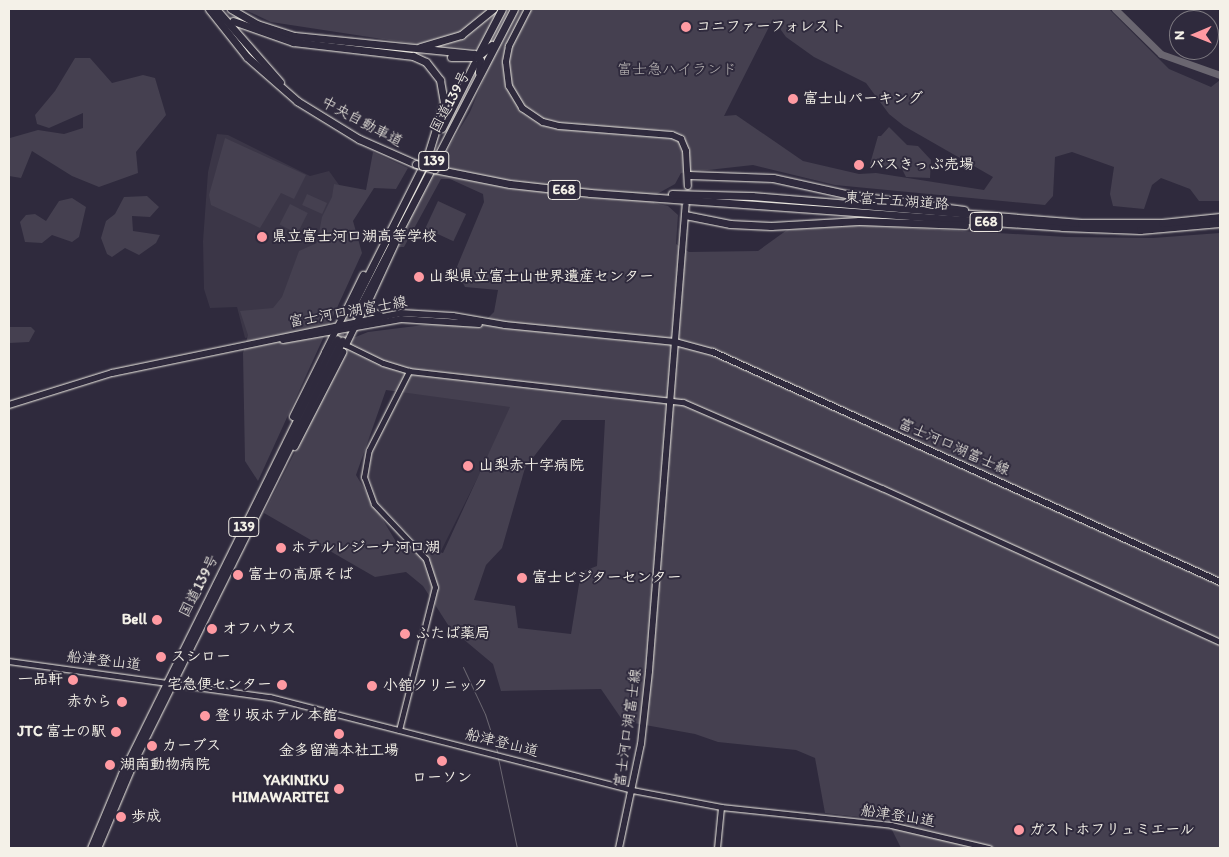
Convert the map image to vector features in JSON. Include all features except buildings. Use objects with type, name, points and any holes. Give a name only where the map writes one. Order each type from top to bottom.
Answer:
[{"type":"highway","name":"中央自動車道","points":[[209,9],[247,57],[297,101],[359,139],[417,163],[548,189],[751,200]]},
{"type":"highway","name":"中央自動車道","points":[[216,9],[265,67],[307,104],[360,137],[417,163]]},
{"type":"highway","points":[[231,9],[257,24],[295,36],[405,52],[426,62],[438,74],[443,88],[442,115],[427,158]]},
{"type":"highway","points":[[405,52],[431,46],[461,35],[493,9]]},
{"type":"highway","points":[[465,104],[480,68],[479,54],[502,9]]},
{"type":"highway","name":"国道139号","points":[[402,214],[465,104],[514,9]]},
{"type":"highway","points":[[233,21],[293,42],[405,52],[479,54],[491,48],[510,17]]},
{"type":"highway","name":"国道139号","points":[[352,314],[474,64]]},
{"type":"highway","name":"E68","points":[[689,175],[773,178],[850,195],[972,211],[981,216]]},
{"type":"highway","name":"東富士五湖道路","points":[[751,200],[981,216],[1133,224],[1220,217]]},
{"type":"highway","name":"東富士五湖道路","points":[[751,200],[1023,224],[1140,230],[1220,223]]},
{"type":"highway","points":[[368,300],[395,246],[402,214]]},
{"type":"highway","points":[[685,215],[730,224],[764,226],[859,221],[1023,224]]},
{"type":"highway","points":[[281,458],[301,436],[340,336]]},
{"type":"highway","name":"国道139号","points":[[91,848],[106,808],[340,336]]},
{"type":"highway","points":[[281,458],[291,419],[325,352]]},
{"type":"highway","name":"国道139号","points":[[97,848],[170,682]]},
{"type":"main road","points":[[528,9],[509,46],[506,62],[509,86],[522,108],[543,122],[559,126],[672,135],[681,139],[686,151],[689,175],[688,186]]},
{"type":"main road","name":"富士河口湖富士線","points":[[619,848],[632,790],[649,671],[686,205]]},
{"type":"main road","points":[[340,336],[352,314],[368,300]]},
{"type":"main road","points":[[368,300],[369,308],[381,316]]},
{"type":"main road","name":"富士河口湖富士線","points":[[352,314],[381,316],[424,313],[505,324],[675,342],[712,352],[1220,582]]},
{"type":"main road","points":[[325,352],[352,325],[352,314]]},
{"type":"main road","points":[[352,314],[352,325]]},
{"type":"main road","name":"富士河口湖富士線","points":[[344,330],[352,325],[410,319],[505,324]]},
{"type":"main road","name":"富士河口湖富士線","points":[[254,343],[340,336],[352,325]]},
{"type":"main road","points":[[340,336],[344,330]]},
{"type":"main road","points":[[340,336],[344,330]]},
{"type":"main road","points":[[314,336],[324,340],[325,352]]},
{"type":"main road","name":"富士河口湖富士線","points":[[9,405],[92,377],[254,343],[314,336],[340,336]]},
{"type":"street","points":[[340,336],[383,363],[409,371],[671,400],[882,488],[1220,642]]},
{"type":"street","points":[[399,730],[435,587],[426,559],[374,504],[364,477],[369,450],[409,371]]},
{"type":"street","name":"船津登山道","points":[[9,661],[270,697],[632,790],[722,807],[892,825],[989,848]]},
{"type":"street","points":[[717,848],[722,807]]},
{"type":"shaded area","name":"県立富士河口湖高等学校","points":[[217,134],[228,135],[310,176],[329,171],[342,189],[281,332],[245,338],[237,307],[210,308],[204,289],[203,241],[208,172]]},
{"type":"shaded area","name":"山梨赤十字病院","points":[[409,379],[523,387],[433,567],[419,544],[377,503],[368,476],[372,451]]},
{"type":"green space","name":"富士急ハイランド","points":[[243,9],[1109,9],[1169,69],[1211,87],[1220,80],[1220,201],[1199,201],[1190,189],[1161,178],[1152,185],[1144,209],[1113,206],[1110,194],[1114,167],[1072,152],[1055,157],[1053,196],[1045,205],[835,185],[753,165],[681,173],[675,184],[657,194],[654,203],[668,206],[678,215],[676,244],[689,252],[758,251],[787,230],[859,225],[1067,237],[1153,238],[1220,233],[1220,848],[901,848],[887,820],[825,813],[815,758],[796,750],[718,742],[695,734],[623,721],[601,689],[501,691],[493,664],[450,628],[423,586],[406,572],[375,577],[264,513],[353,338],[368,332],[440,323],[478,328],[494,312],[498,290],[465,287],[456,269],[484,202],[483,194],[450,179],[441,179],[404,247],[399,247],[400,237],[429,180],[470,112],[496,50],[415,44],[271,22]],"holes":[[[773,19],[786,37],[814,57],[866,83],[889,114],[904,126],[993,177],[984,190],[876,173],[859,174],[803,161],[736,115],[724,116]],[[386,390],[510,407],[443,553],[395,540],[356,475]],[[562,420],[605,420],[597,566],[581,572],[571,634],[518,628],[515,606],[474,600],[486,565],[502,548],[525,468]]]},
{"type":"green space","points":[[75,58],[90,58],[112,83],[143,75],[155,78],[166,115],[136,152],[138,173],[99,187],[72,176],[32,151],[21,178],[9,176],[10,138],[38,130],[64,134],[83,128],[83,113],[49,128],[37,124],[35,115],[55,91]]},
{"type":"green space","points":[[889,127],[907,145],[918,146],[931,160],[930,178],[906,177],[902,169],[870,164],[878,136],[881,136]]},
{"type":"green space","points":[[225,138],[306,175],[294,199],[281,193],[260,228],[211,205],[209,195]]},
{"type":"green space","points":[[373,152],[408,168],[396,189],[374,188],[353,221],[362,253],[258,481],[245,461],[243,353],[248,335],[240,311],[273,308],[282,297],[299,251],[317,243],[322,217],[332,197],[334,184],[366,190]]},
{"type":"green space","points":[[307,194],[327,203],[322,214],[302,205]]},
{"type":"green space","points":[[147,196],[159,207],[150,217],[132,216],[133,231],[160,235],[156,243],[139,255],[125,248],[112,257],[107,254],[101,238],[106,221],[115,214],[124,197]]},
{"type":"green space","points":[[72,198],[86,207],[79,237],[72,242],[52,235],[42,243],[25,242],[20,222],[26,215],[35,214],[46,221],[59,201]]},
{"type":"green space","points":[[438,201],[466,214],[453,241],[425,228]]},
{"type":"green space","points":[[290,204],[308,213],[297,234],[280,224]]},
{"type":"green space","points":[[9,327],[31,327],[35,331],[29,342],[9,343]]},
{"type":"waterway","points":[[1115,9],[1161,54],[1220,75]]},
{"type":"waterway","points":[[463,667],[485,714],[498,754]]},
{"type":"waterway","points":[[498,758],[517,848]]},
{"type":"tunnel","points":[[337,339],[350,311]]},
{"type":"tunnel","points":[[342,341],[356,314]]},
{"type":"place","name":"コニファーフォレスト","points":[[686,27]]},
{"type":"place","name":"富士山パーキング","points":[[793,99]]},
{"type":"place","name":"バスきっぷ売場","points":[[859,165]]},
{"type":"place","name":"県立富士河口湖高等学校","points":[[262,237]]},
{"type":"place","name":"山梨県立富士山世界遺産センター","points":[[419,277]]},
{"type":"place","name":"山梨赤十字病院","points":[[468,466]]},
{"type":"place","name":"ホテルレジーナ河口湖","points":[[281,548]]},
{"type":"place","name":"富士の高原そば","points":[[238,575]]},
{"type":"place","name":"富士ビジターセンター","points":[[522,578]]},
{"type":"place","name":"Bell","points":[[157,620]]},
{"type":"place","name":"オフハウス","points":[[212,629]]},
{"type":"place","name":"ふたば薬局","points":[[405,634]]},
{"type":"place","name":"スシロー","points":[[161,657]]},
{"type":"place","name":"一品軒","points":[[73,680]]},
{"type":"place","name":"宅急便センター","points":[[282,685]]},
{"type":"place","name":"小舘クリニック","points":[[372,686]]},
{"type":"place","name":"赤から","points":[[122,702]]},
{"type":"place","name":"登り坂ホテル 本館","points":[[205,716]]},
{"type":"place","name":"JTC 富士の駅","points":[[116,732]]},
{"type":"place","name":"金多留満本社工場","points":[[339,734]]},
{"type":"place","name":"カーブス","points":[[152,746]]},
{"type":"place","name":"ローソン","points":[[442,761]]},
{"type":"place","name":"湖南動物病院","points":[[110,765]]},
{"type":"place","name":"YAKINIKU HIMAWARITEI","points":[[339,789]]},
{"type":"place","name":"歩成","points":[[121,817]]},
{"type":"place","name":"ガストホフリュミエール","points":[[1019,830]]}]
